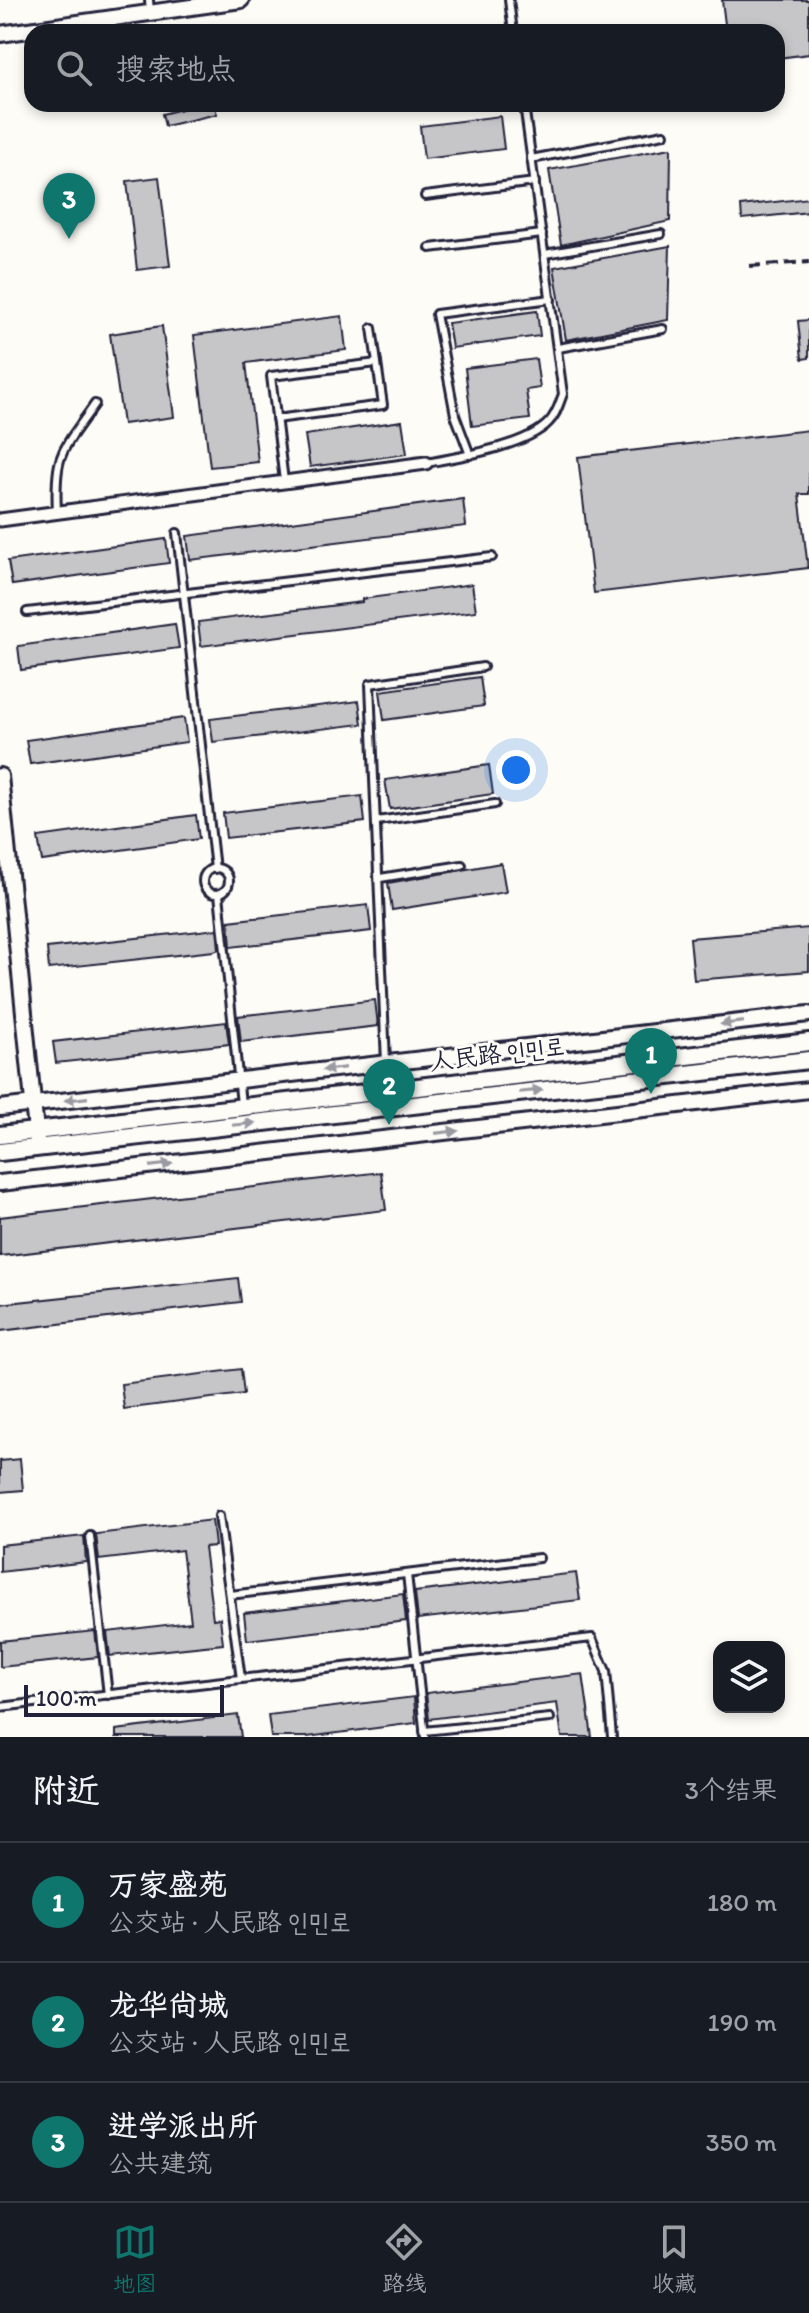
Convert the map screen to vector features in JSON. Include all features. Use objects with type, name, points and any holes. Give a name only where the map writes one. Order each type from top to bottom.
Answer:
[{"type":"main road","name":"人民路 인민로","points":[[0,1152],[36,1139],[241,1108],[809,1042]]},
{"type":"main road","name":"人民路 인민로","points":[[0,1135],[36,1139],[809,1060]]},
{"type":"street","points":[[54,24],[150,6],[241,0]]},
{"type":"street","points":[[0,34],[24,30]]},
{"type":"street","points":[[0,520],[426,463]]},
{"type":"street","points":[[0,776],[36,1139]]},
{"type":"street","points":[[0,1108],[809,1014]]},
{"type":"street","points":[[0,1183],[809,1090]]},
{"type":"lane","points":[[509,0],[512,24]]},
{"type":"lane","points":[[426,463],[470,455],[547,425],[563,394],[525,112]]},
{"type":"lane","points":[[531,159],[664,134]]},
{"type":"lane","points":[[425,196],[535,182]]},
{"type":"lane","points":[[430,248],[542,234]]},
{"type":"lane","points":[[545,254],[661,234]]},
{"type":"lane","points":[[470,455],[455,415],[436,314],[551,299]]},
{"type":"lane","points":[[276,419],[383,405],[372,328]]},
{"type":"lane","points":[[558,348],[663,329]]},
{"type":"lane","points":[[284,481],[271,376],[377,363]]},
{"type":"lane","points":[[57,512],[55,473],[59,456],[95,404]]},
{"type":"lane","points":[[177,533],[215,869]]},
{"type":"lane","points":[[27,612],[492,557]]},
{"type":"lane","points":[[386,1063],[370,684],[483,667]]},
{"type":"lane","points":[[377,821],[495,804]]},
{"type":"lane","points":[[380,878],[462,865]]},
{"type":"lane","points":[[219,894],[210,893],[203,883],[208,872],[215,869],[226,874],[229,882],[219,894],[241,1108]]},
{"type":"lane","points":[[219,1516],[241,1679]]},
{"type":"lane","points":[[90,1536],[108,1695]]},
{"type":"lane","points":[[230,1595],[539,1558]]},
{"type":"lane","points":[[407,1574],[424,1734],[550,1718]]},
{"type":"lane","points":[[0,1707],[592,1638],[606,1671],[612,1737]]},
{"type":"building","points":[[722,0],[809,0],[809,54],[785,57],[785,24],[725,24]]},
{"type":"building","points":[[216,112],[217,114],[165,126],[162,114]]},
{"type":"building","points":[[500,116],[504,149],[424,159],[420,126]]},
{"type":"building","points":[[671,148],[670,221],[561,245],[549,170]]},
{"type":"building","points":[[159,177],[170,266],[137,270],[127,181]]},
{"type":"building","points":[[809,198],[809,212],[742,219],[741,206]]},
{"type":"building","points":[[670,246],[668,320],[566,340],[554,267]]},
{"type":"building","points":[[537,311],[540,336],[452,348],[448,323]]},
{"type":"building","points":[[342,316],[346,350],[246,363],[258,462],[210,467],[194,335]]},
{"type":"building","points":[[809,320],[809,358],[802,359],[798,321]]},
{"type":"building","points":[[162,326],[174,417],[123,424],[110,334]]},
{"type":"building","points":[[536,359],[540,388],[526,390],[530,419],[472,426],[465,368]]},
{"type":"building","points":[[402,421],[407,454],[310,467],[305,435]]},
{"type":"building","points":[[809,430],[809,494],[799,494],[808,568],[594,593],[578,457]]},
{"type":"building","points":[[463,499],[466,526],[190,560],[187,536]]},
{"type":"building","points":[[166,539],[169,563],[12,585],[8,561]]},
{"type":"building","points":[[472,584],[476,611],[201,646],[198,622],[362,602],[362,599]]},
{"type":"building","points":[[175,624],[179,648],[21,670],[18,646]]},
{"type":"building","points":[[480,677],[484,706],[384,720],[380,691]]},
{"type":"building","points":[[359,701],[362,724],[213,742],[210,719]]},
{"type":"building","points":[[184,718],[187,742],[30,764],[26,740]]},
{"type":"building","points":[[489,765],[493,794],[390,809],[385,780]]},
{"type":"building","points":[[362,796],[365,822],[226,838],[223,813]]},
{"type":"building","points":[[196,815],[199,839],[42,861],[38,837]]},
{"type":"building","points":[[501,863],[506,892],[392,910],[388,883]]},
{"type":"building","points":[[368,905],[371,931],[231,947],[229,921]]},
{"type":"building","points":[[809,928],[809,971],[694,980],[690,938]]},
{"type":"building","points":[[217,929],[219,949],[214,951],[49,969],[47,948]]},
{"type":"building","points":[[375,1000],[378,1026],[241,1042],[238,1016]]},
{"type":"building","points":[[226,1022],[229,1044],[56,1063],[53,1042]]},
{"type":"building","points":[[381,1172],[386,1210],[0,1256],[0,1217]]},
{"type":"building","points":[[238,1278],[241,1302],[0,1331],[0,1304]]},
{"type":"building","points":[[241,1369],[244,1394],[124,1409],[121,1384]]},
{"type":"building","points":[[20,1459],[23,1490],[0,1492],[0,1461]]},
{"type":"building","points":[[212,1520],[215,1546],[204,1547],[213,1619],[220,1618],[223,1644],[110,1656],[107,1632],[191,1622],[182,1550],[99,1560],[96,1534]]},
{"type":"building","points":[[84,1536],[86,1562],[0,1572],[0,1545]]},
{"type":"building","points":[[576,1573],[580,1600],[418,1619],[415,1592]]},
{"type":"building","points":[[403,1594],[406,1621],[247,1640],[244,1613]]},
{"type":"building","points":[[95,1631],[98,1657],[0,1667],[0,1641]]},
{"type":"building","points":[[583,1674],[592,1737],[562,1737],[557,1703],[429,1719],[426,1693]]},
{"type":"building","points":[[414,1697],[416,1723],[307,1737],[271,1737],[268,1715]]},
{"type":"building","points":[[238,1715],[241,1737],[116,1737],[116,1730]]},
{"type":"railway","points":[[749,266],[809,262]]},
{"type":"place","name":"进学派出所","points":[[69,239]]},
{"type":"place","name":"万家盛苑","points":[[651,1094]]},
{"type":"place","name":"龙华尚城","points":[[389,1125]]}]
